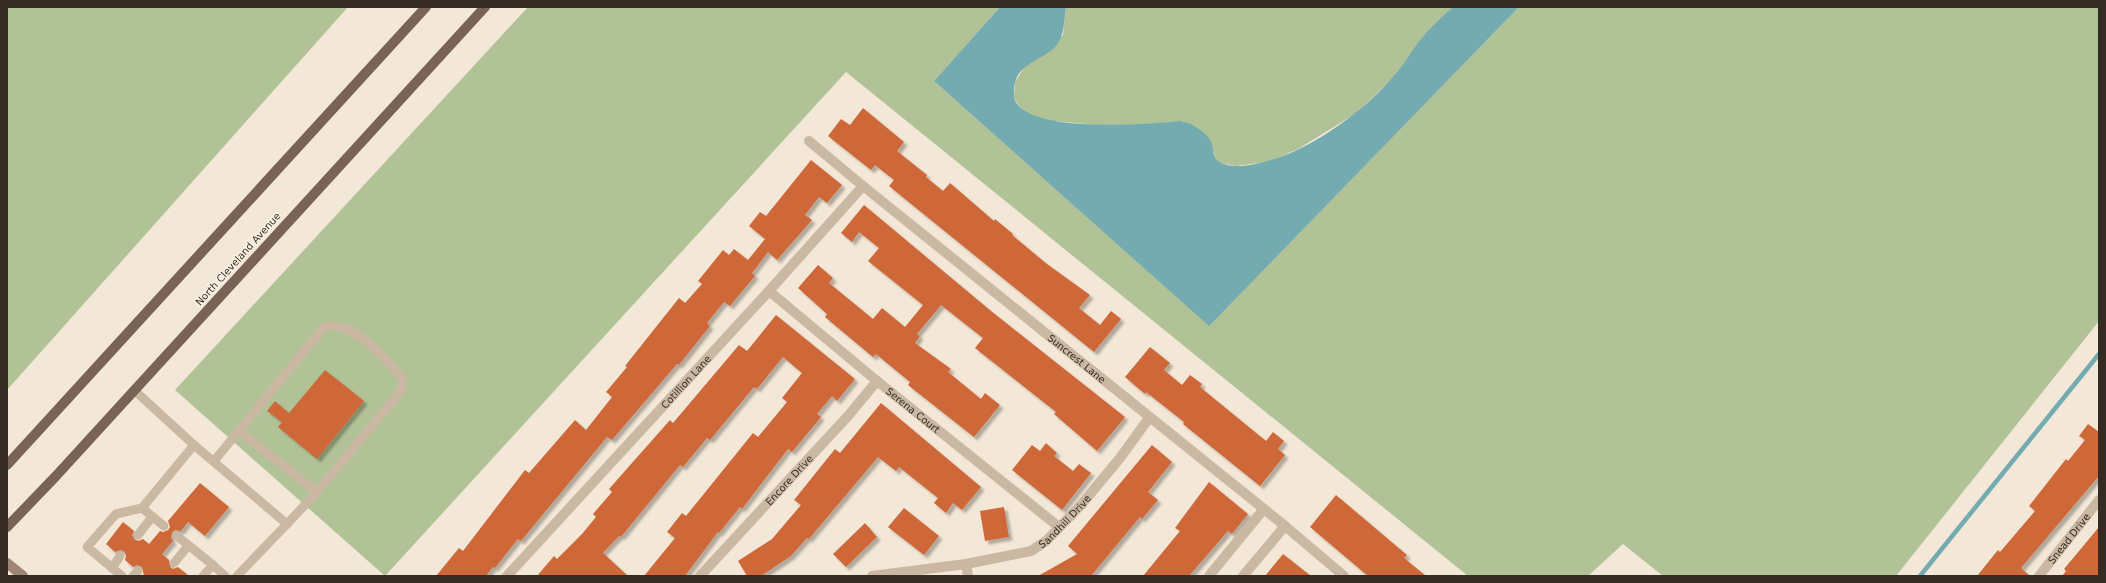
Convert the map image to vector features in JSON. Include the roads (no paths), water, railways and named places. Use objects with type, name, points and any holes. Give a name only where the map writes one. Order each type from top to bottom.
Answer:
[{"type":"main road","points":[[7,465],[426,7]]},
{"type":"main road","name":"North Cleveland Avenue","points":[[7,527],[485,7]]},
{"type":"street","name":"Suncrest Lane","points":[[809,141],[1149,418],[1285,526],[1344,576]]},
{"type":"street","name":"Cotillion Lane","points":[[507,576],[769,291],[863,186]]},
{"type":"street","name":"Serena Court","points":[[769,291],[877,381],[1060,527]]},
{"type":"street","name":"Encore Drive","points":[[700,576],[848,416],[877,381]]},
{"type":"street","name":"Sandhill Drive","points":[[872,576],[966,564],[1031,551],[1046,541],[1060,527],[1120,458],[1149,418]]},
{"type":"street","name":"Snead Drive","points":[[2039,576],[2099,500]]},
{"type":"street","points":[[1209,576],[1263,510]]},
{"type":"street","points":[[1243,576],[1285,526]]},
{"type":"street","points":[[7,563],[23,576]]},
{"type":"street","points":[[966,564],[968,576]]},
{"type":"lane","points":[[214,461],[324,327],[342,326],[358,334],[401,376],[404,385],[400,392],[317,492],[237,576]]},
{"type":"lane","points":[[134,390],[287,524]]},
{"type":"lane","points":[[239,431],[317,492]]},
{"type":"lane","points":[[122,576],[87,547],[116,514],[142,508],[194,444]]},
{"type":"lane","points":[[142,508],[164,526]]},
{"type":"lane","points":[[138,535],[152,517]]},
{"type":"lane","points":[[177,536],[225,576]]},
{"type":"lane","points":[[174,563],[188,546]]},
{"type":"lane","points":[[112,568],[120,556]]},
{"type":"lane","points":[[203,576],[212,565]]},
{"type":"water","points":[[1000,7],[1066,7],[1064,28],[1058,43],[1049,52],[1024,68],[1015,81],[1014,98],[1023,110],[1041,118],[1064,122],[1117,125],[1180,121],[1188,123],[1198,128],[1206,135],[1211,142],[1214,156],[1217,160],[1224,164],[1245,166],[1269,161],[1290,153],[1336,128],[1372,99],[1397,73],[1422,37],[1453,7],[1519,7],[1209,326],[934,81]]},
{"type":"waterway","points":[[1920,576],[2099,354]]}]
